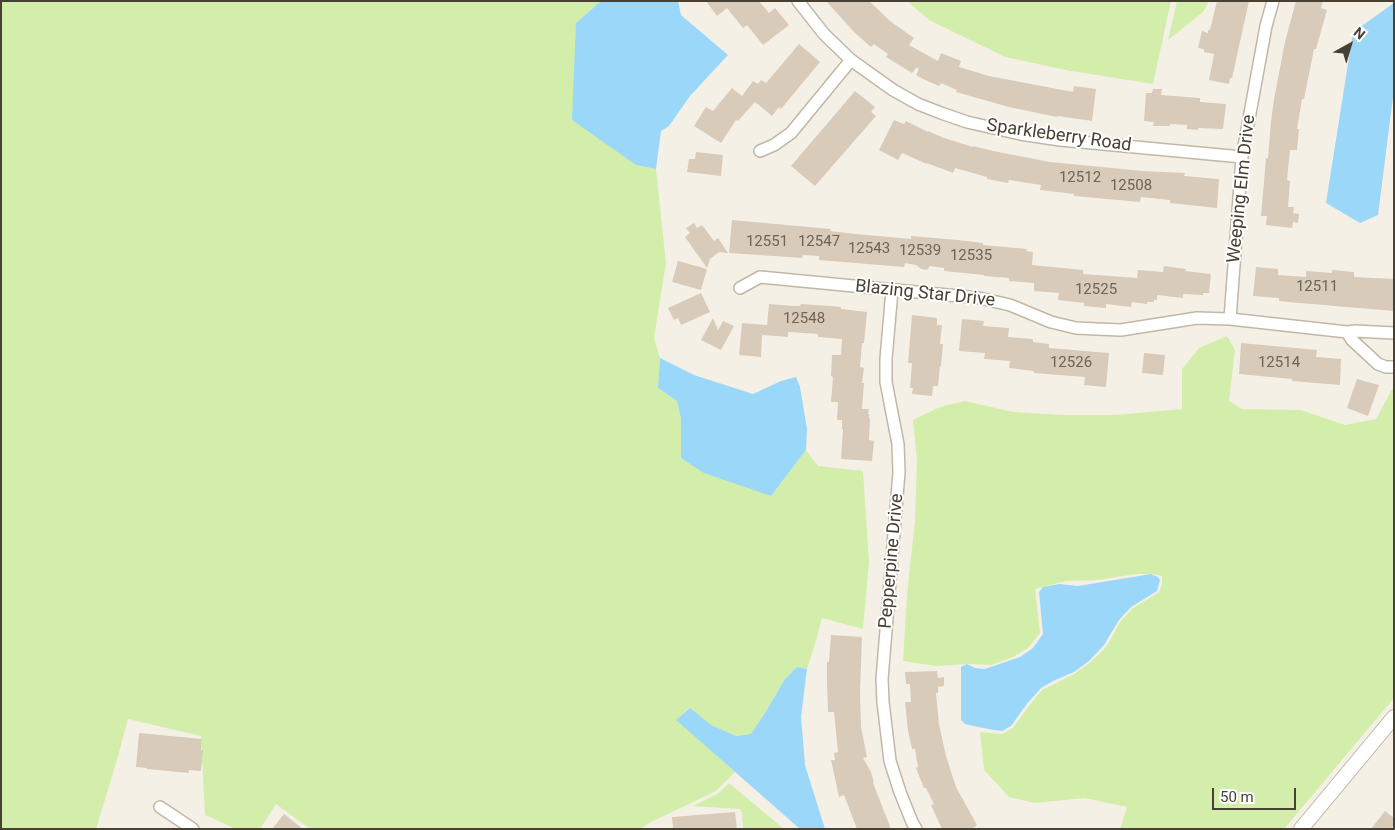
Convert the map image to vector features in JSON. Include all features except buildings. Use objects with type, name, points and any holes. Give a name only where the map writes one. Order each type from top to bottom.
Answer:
[{"type":"street","name":"Sparkleberry Road","points":[[798,1],[824,34],[851,60],[918,104],[967,122],[1020,134],[1060,140],[1242,157]]},
{"type":"street","name":"Weeping Elm Drive","points":[[1230,319],[1242,157],[1266,26],[1273,1]]},
{"type":"street","points":[[760,150],[774,145],[790,133],[851,60]]},
{"type":"street","name":"Blazing Star Drive","points":[[740,288],[760,277],[979,298],[1010,305],[1051,322],[1076,328],[1097,330],[1122,330],[1197,318],[1230,319],[1347,332],[1394,333]]},
{"type":"street","name":"Pepperpine Drive","points":[[892,290],[886,382],[898,444],[899,472],[884,656],[883,694],[890,761],[900,792],[916,829]]},
{"type":"street","points":[[1347,332],[1352,340],[1378,364],[1394,367]]},
{"type":"street","points":[[1301,829],[1394,717]]},
{"type":"street","points":[[160,807],[193,829]]},
{"type":"green space","points":[[1,1],[601,1],[576,23],[636,165],[656,169],[666,263],[654,338],[660,358],[658,388],[677,401],[681,419],[681,458],[771,496],[806,450],[818,466],[863,471],[869,562],[863,629],[822,618],[807,669],[797,667],[785,679],[751,734],[736,736],[711,726],[689,708],[677,720],[735,772],[716,791],[651,822],[641,829],[310,829],[276,804],[260,829],[236,829],[205,815],[201,736],[128,719],[96,829],[1,829]]},
{"type":"green space","points":[[907,1],[1171,1],[1153,84],[1071,71],[1005,57],[929,20]]},
{"type":"green space","points":[[1177,1],[1209,1],[1203,12],[1168,40]]},
{"type":"green space","points":[[1227,336],[1235,350],[1229,401],[1242,409],[1301,410],[1345,425],[1376,419],[1394,388],[1394,698],[1284,829],[1120,829],[1127,807],[1085,798],[1034,803],[1009,797],[984,770],[980,732],[1002,734],[1013,728],[1042,690],[1074,674],[1091,662],[1107,646],[1120,622],[1133,608],[1159,592],[1162,576],[1137,574],[1097,580],[1066,581],[1035,589],[1040,633],[1028,648],[1013,657],[991,665],[936,666],[903,661],[907,595],[915,520],[917,461],[913,420],[940,407],[965,401],[1013,412],[1063,415],[1115,415],[1182,409],[1182,369],[1199,348]]},
{"type":"green space","points":[[729,783],[783,829],[743,829],[740,809],[693,806],[719,793]]},
{"type":"water","points":[[601,1],[678,1],[681,15],[728,55],[690,96],[669,126],[661,131],[656,169],[636,165],[572,120],[576,23]]},
{"type":"water","points":[[1394,3],[1394,89],[1378,215],[1360,223],[1326,203],[1353,32]]},
{"type":"water","points":[[660,358],[694,375],[753,394],[781,381],[796,377],[800,387],[807,429],[806,450],[771,496],[704,473],[681,458],[681,419],[677,401],[658,388]]},
{"type":"water","points":[[1151,574],[1160,580],[1157,591],[1131,607],[1119,620],[1104,645],[1089,661],[1074,672],[1041,688],[1011,726],[1002,731],[965,724],[961,720],[961,667],[967,664],[975,668],[985,669],[1020,657],[1033,648],[1043,634],[1039,592],[1043,587],[1059,584],[1078,586]]},
{"type":"water","points":[[797,667],[807,669],[801,717],[805,765],[825,829],[800,829],[676,720],[690,708],[711,725],[736,736],[751,734],[785,679]]}]
